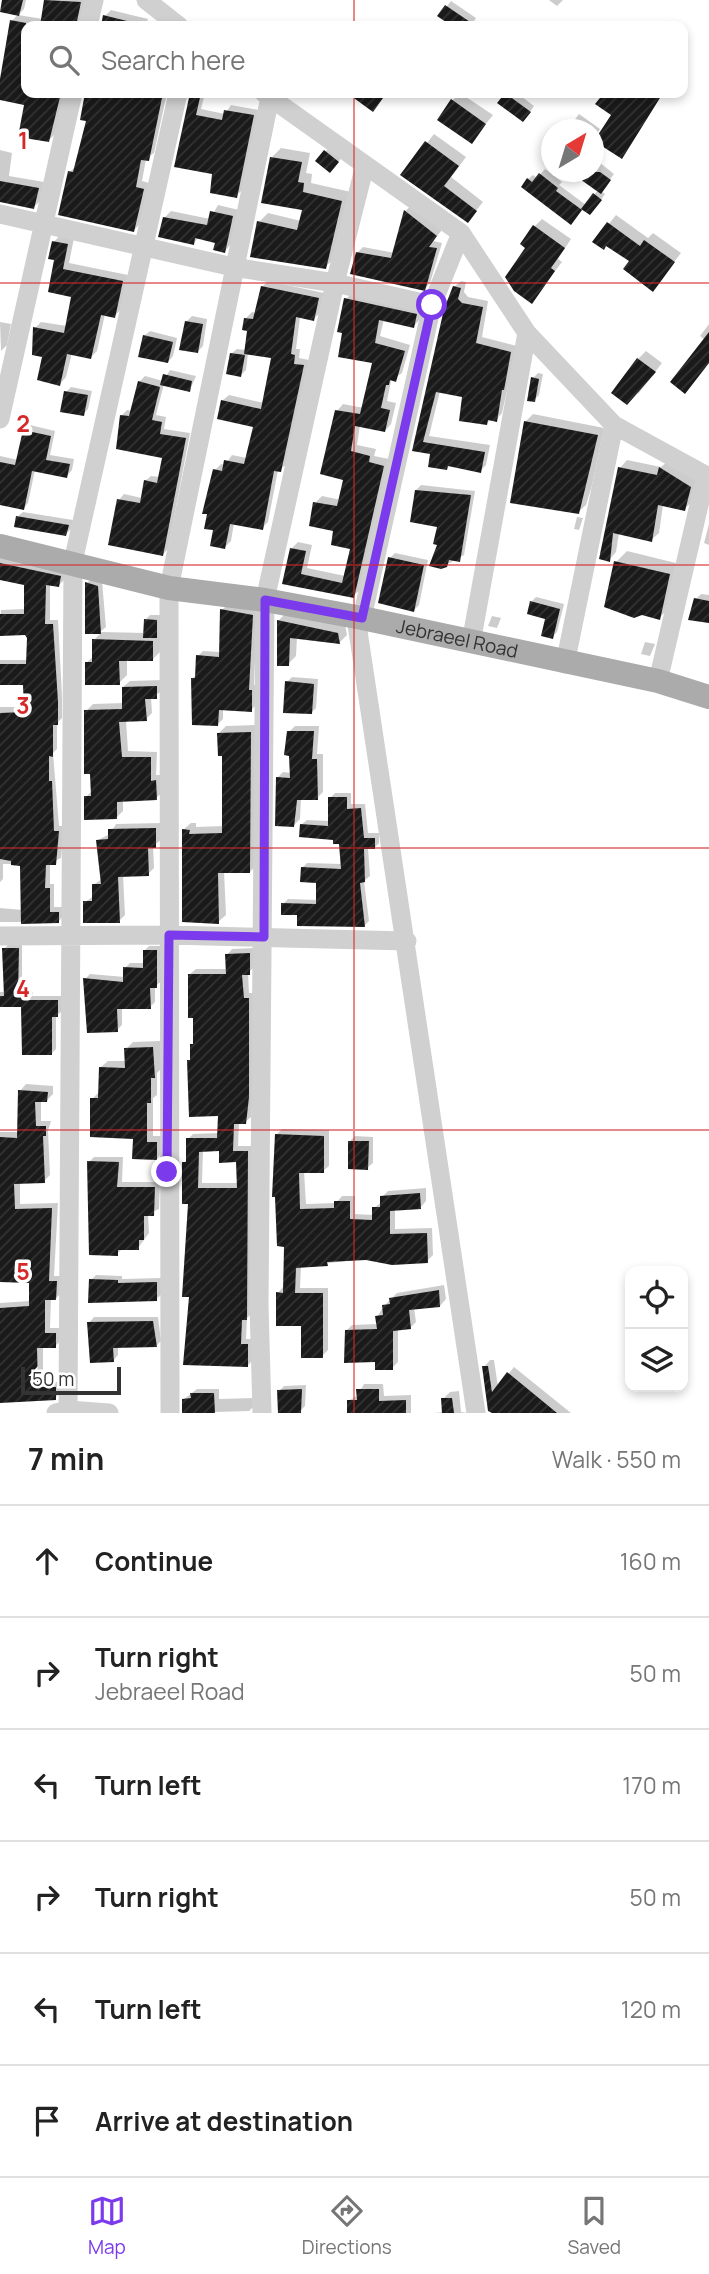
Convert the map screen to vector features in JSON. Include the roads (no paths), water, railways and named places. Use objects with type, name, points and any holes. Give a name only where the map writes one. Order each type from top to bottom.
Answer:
[{"type":"main road","name":"Jebraeel Road","points":[[0,546],[169,588],[265,600],[359,618],[565,664],[657,681],[709,697]]},
{"type":"street","points":[[89,21],[94,0]]},
{"type":"street","points":[[146,0],[172,21]]},
{"type":"street","points":[[0,419],[72,98]]},
{"type":"street","points":[[109,1413],[61,1411],[70,934],[73,562],[177,98]]},
{"type":"street","points":[[170,1413],[169,588],[266,98]]},
{"type":"street","points":[[271,98],[461,233],[527,333],[614,425],[707,476],[657,681]]},
{"type":"street","points":[[261,1413],[259,1305],[265,600],[335,283],[365,165]]},
{"type":"street","points":[[0,214],[233,267],[335,283],[432,305]]},
{"type":"street","points":[[461,233],[432,305],[359,618],[476,1413]]},
{"type":"street","points":[[471,643],[527,333]]},
{"type":"street","points":[[565,664],[614,425]]},
{"type":"street","points":[[0,936],[169,935],[407,941]]}]
